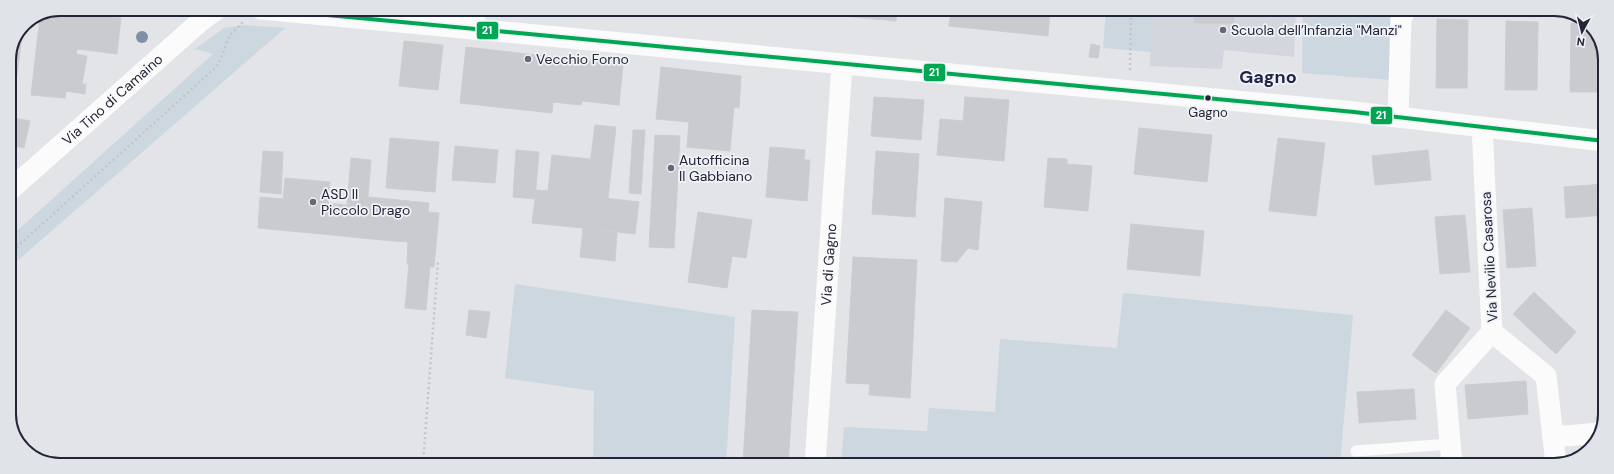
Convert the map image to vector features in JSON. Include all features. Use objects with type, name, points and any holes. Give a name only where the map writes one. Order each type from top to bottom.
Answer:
[{"type":"street","name":"Via Tino di Camaino","points":[[16,186],[209,16]]},
{"type":"street","points":[[410,16],[474,19],[842,64],[1398,117],[1598,141]]},
{"type":"street","points":[[1398,117],[1401,20],[1403,16]]},
{"type":"street","name":"Via di Gagno","points":[[815,458],[842,64]]},
{"type":"street","name":"Via Nevilio Casarosa","points":[[1451,458],[1445,384],[1492,332],[1482,127]]},
{"type":"street","points":[[1492,332],[1546,376],[1555,458]]},
{"type":"street","points":[[1553,437],[1593,434]]},
{"type":"lane","points":[[1356,451],[1450,444]]},
{"type":"path","points":[[1130,91],[1131,16]]},
{"type":"path","points":[[16,242],[18,245],[214,69],[219,63],[230,35],[237,28]]},
{"type":"path","points":[[423,458],[438,262]]},
{"type":"shaded area","points":[[1106,16],[1151,16],[1151,52],[1103,48]]},
{"type":"shaded area","name":"Scuola dell’Infanzia \"Manzi\"","points":[[1151,16],[1296,16],[1294,57],[1224,50],[1222,69],[1150,66]]},
{"type":"shaded area","points":[[1303,16],[1393,16],[1391,80],[1302,73]]},
{"type":"shaded area","points":[[244,25],[285,28],[16,262],[16,227],[18,230],[213,54],[195,49],[224,28]]},
{"type":"shaded area","points":[[515,284],[735,317],[726,458],[593,458],[594,391],[505,378]]},
{"type":"shaded area","points":[[1123,293],[1353,315],[1341,458],[841,458],[844,427],[927,431],[929,408],[995,412],[1000,339],[1117,348]]},
{"type":"building","points":[[60,16],[105,16],[121,18],[117,54],[77,49],[76,54],[87,56],[82,84],[86,84],[85,94],[66,91],[65,98],[31,95],[40,21]]},
{"type":"building","points":[[842,16],[896,16],[896,21]]},
{"type":"building","points":[[950,16],[1050,16],[1048,36],[949,26]]},
{"type":"building","points":[[1194,16],[1234,16],[1234,23],[1194,23]]},
{"type":"building","points":[[1437,19],[1468,20],[1467,88],[1436,88]]},
{"type":"building","points":[[1506,21],[1538,22],[1537,90],[1505,90]]},
{"type":"building","points":[[1571,23],[1579,23],[1589,33],[1596,46],[1598,57],[1598,92],[1570,92]]},
{"type":"building","points":[[21,39],[17,76],[16,60],[19,43]]},
{"type":"building","points":[[404,41],[443,45],[438,90],[399,86]]},
{"type":"building","points":[[1091,44],[1100,46],[1098,58],[1089,57]]},
{"type":"building","points":[[466,47],[623,65],[619,105],[582,101],[581,105],[553,102],[552,113],[460,103]]},
{"type":"building","points":[[661,67],[741,76],[739,108],[734,107],[730,151],[687,147],[689,122],[656,119]]},
{"type":"building","points":[[874,97],[924,100],[921,140],[871,136]]},
{"type":"building","points":[[965,97],[1009,100],[1004,161],[937,155],[940,119],[963,121]]},
{"type":"building","points":[[16,118],[30,121],[24,148],[16,146]]},
{"type":"building","points":[[595,125],[616,127],[608,198],[586,196]]},
{"type":"building","points":[[1139,128],[1212,135],[1207,182],[1134,174]]},
{"type":"building","points":[[633,130],[645,130],[641,194],[629,193]]},
{"type":"building","points":[[655,135],[680,136],[674,248],[649,247]]},
{"type":"building","points":[[390,138],[439,142],[435,192],[386,188]]},
{"type":"building","points":[[1278,138],[1325,143],[1316,216],[1269,211]]},
{"type":"building","points":[[455,146],[498,150],[495,183],[452,180]]},
{"type":"building","points":[[770,147],[805,150],[804,160],[810,160],[807,201],[766,197]]},
{"type":"building","points":[[516,150],[539,152],[535,199],[513,197]]},
{"type":"building","points":[[1428,150],[1431,180],[1375,185],[1372,156]]},
{"type":"building","points":[[263,151],[283,152],[281,194],[260,192]]},
{"type":"building","points":[[876,151],[919,154],[915,217],[872,214]]},
{"type":"building","points":[[552,155],[590,159],[583,228],[532,223],[536,190],[548,191]]},
{"type":"building","points":[[351,158],[371,160],[368,197],[429,203],[428,212],[347,205]]},
{"type":"building","points":[[1048,158],[1067,159],[1067,164],[1092,166],[1088,211],[1044,207]]},
{"type":"building","points":[[285,178],[330,182],[328,204],[335,204],[332,235],[258,228],[260,197],[283,199]]},
{"type":"building","points":[[1598,184],[1598,215],[1566,218],[1564,187]]},
{"type":"building","points":[[586,196],[639,202],[635,234],[583,228]]},
{"type":"building","points":[[945,198],[982,202],[978,250],[968,248],[957,262],[941,261]]},
{"type":"building","points":[[335,204],[365,207],[362,238],[332,235]]},
{"type":"building","points":[[365,207],[397,209],[394,241],[362,238]]},
{"type":"building","points":[[1532,208],[1536,266],[1507,268],[1503,210]]},
{"type":"building","points":[[397,209],[439,213],[434,267],[407,264],[408,242],[394,241]]},
{"type":"building","points":[[698,212],[752,220],[746,258],[732,256],[727,288],[688,282]]},
{"type":"building","points":[[1465,215],[1470,272],[1440,274],[1435,217]]},
{"type":"building","points":[[1131,224],[1204,231],[1200,276],[1127,269]]},
{"type":"building","points":[[583,228],[617,233],[615,261],[580,257]]},
{"type":"building","points":[[853,257],[917,260],[910,398],[869,395],[870,384],[846,383]]},
{"type":"building","points":[[409,264],[430,266],[426,310],[405,308]]},
{"type":"building","points":[[1534,292],[1576,332],[1556,354],[1513,314]]},
{"type":"building","points":[[469,310],[490,312],[486,338],[466,335]]},
{"type":"building","points":[[752,310],[798,312],[788,458],[743,458]]},
{"type":"building","points":[[1446,310],[1470,328],[1436,373],[1412,355]]},
{"type":"building","points":[[1526,381],[1528,414],[1468,419],[1465,385]]},
{"type":"building","points":[[1414,389],[1416,419],[1359,423],[1357,392]]},
{"type":"transit line","name":"21","points":[[338,16],[1354,112],[1598,140]]},
{"type":"place","name":"Scuola dell’Infanzia \"Manzi\"","points":[[1223,30]]},
{"type":"place","name":"Vecchio Forno","points":[[528,59]]},
{"type":"place","name":"Gagno","points":[[1208,98]]},
{"type":"place","name":"Autofficina Il Gabbiano","points":[[671,168]]},
{"type":"place","name":"ASD Il Piccolo Drago","points":[[313,202]]},
{"type":"district","name":"Gagno","points":[[1268,77]]}]
